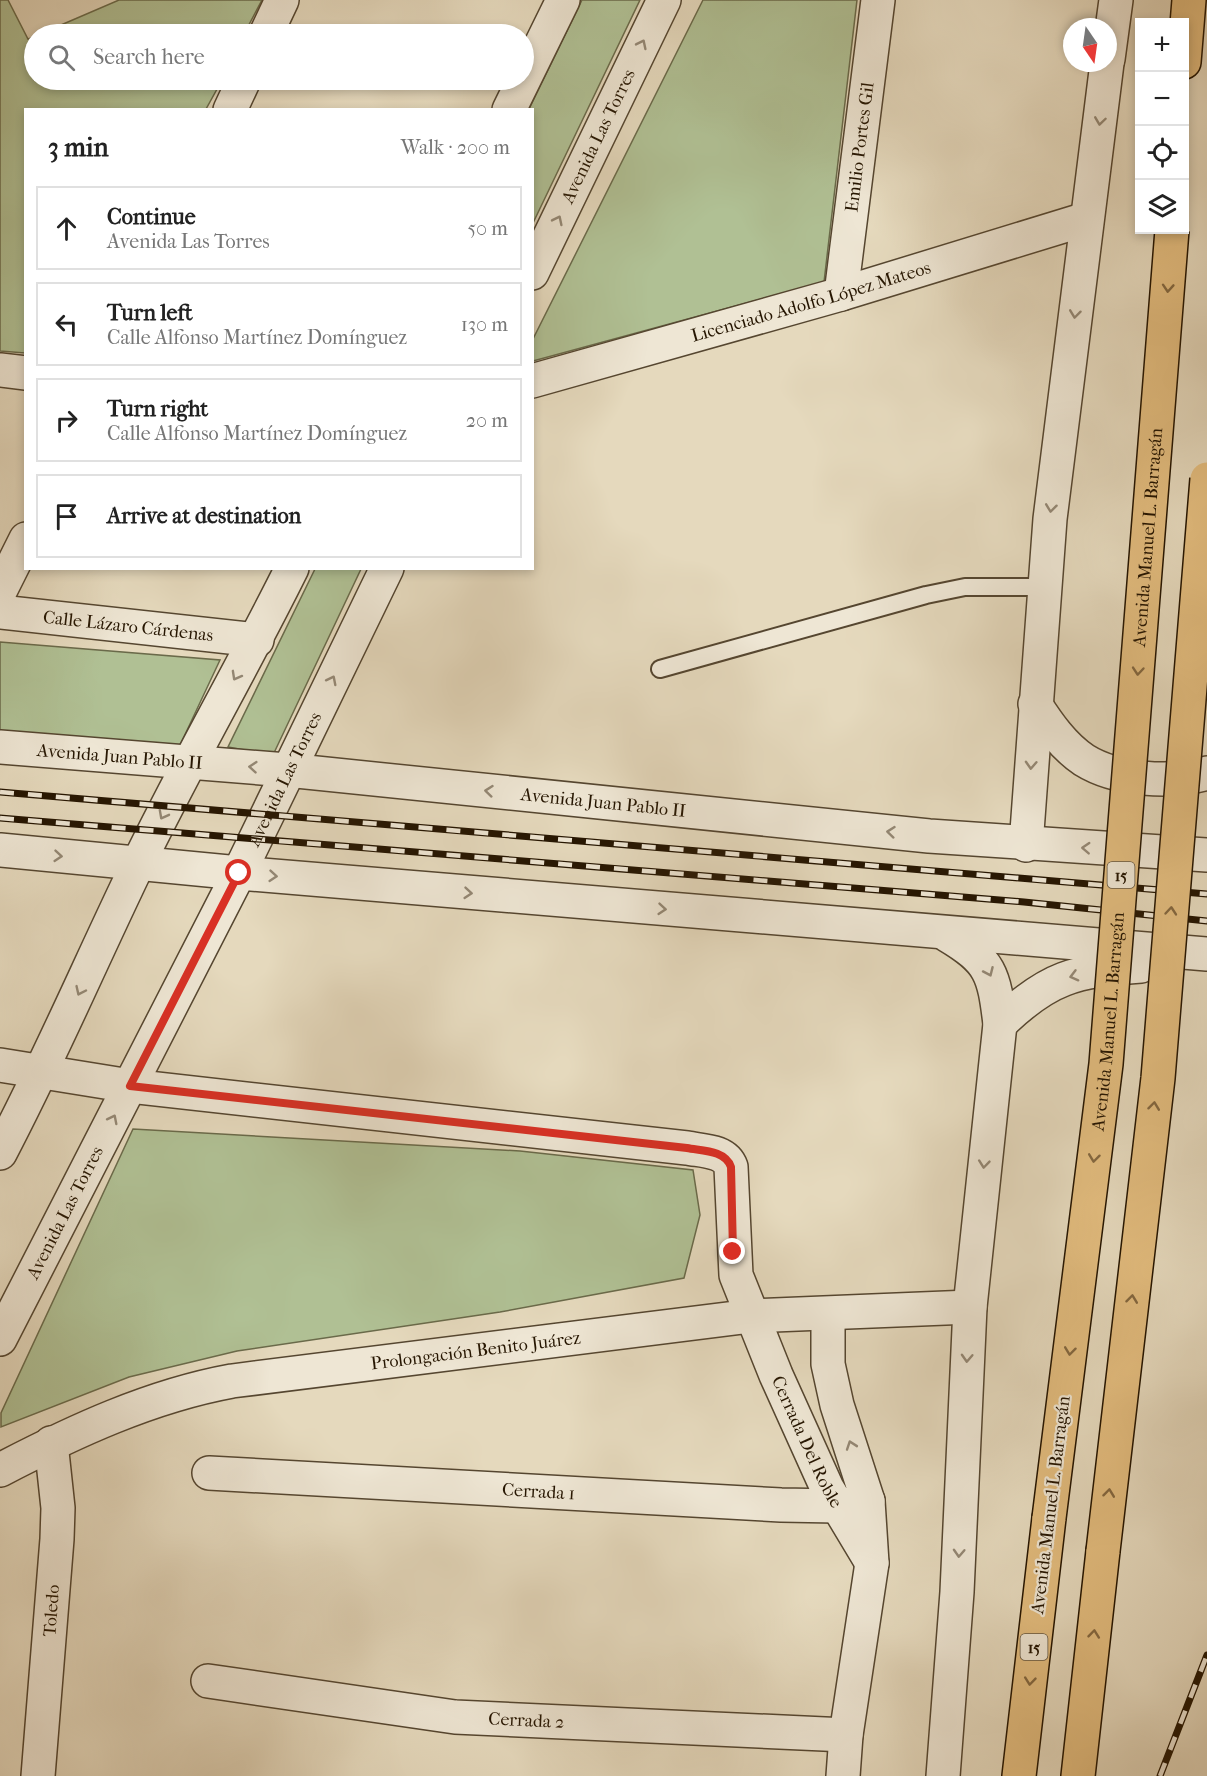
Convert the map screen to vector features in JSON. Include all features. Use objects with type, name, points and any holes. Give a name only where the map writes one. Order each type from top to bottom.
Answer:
[{"type":"highway","points":[[1188,18],[1189,0]]},
{"type":"highway","name":"Avenida Manuel L. Barragán","points":[[1019,1776],[1048,1518],[1106,1064],[1172,234]]},
{"type":"highway","points":[[1078,1776],[1158,1078],[1207,479]]},
{"type":"street","points":[[271,24],[282,0]]},
{"type":"street","points":[[534,59],[563,0]]},
{"type":"street","name":"Avenida Las Torres","points":[[534,269],[664,0]]},
{"type":"street","name":"Emilio Portes Gil","points":[[841,294],[878,0]]},
{"type":"street","points":[[1114,18],[1116,0]]},
{"type":"street","points":[[1026,844],[1044,587],[1086,219],[1106,72]]},
{"type":"street","points":[[231,108],[239,90]]},
{"type":"street","points":[[510,108],[519,90]]},
{"type":"street","name":"Licenciado Adolfo López Mateos","points":[[534,380],[841,294],[1086,219]]},
{"type":"street","points":[[0,370],[24,373]]},
{"type":"street","points":[[0,591],[24,543]]},
{"type":"street","points":[[0,1153],[43,1071],[138,863],[189,762],[257,640],[291,570]]},
{"type":"street","name":"Avenida Las Torres","points":[[0,1339],[239,873],[386,570]]},
{"type":"street","name":"Calle Lázaro Cárdenas","points":[[0,612],[257,640]]},
{"type":"street","points":[[1035,704],[1056,734],[1076,753],[1110,772],[1154,778],[1195,777],[1207,774]]},
{"type":"street","name":"Avenida Juan Pablo II","points":[[0,747],[287,770],[1026,844],[1207,855]]},
{"type":"street","points":[[0,850],[946,934],[1207,954]]},
{"type":"street","points":[[943,1776],[957,1592],[970,1307],[1000,1024],[993,983],[985,963],[975,951],[946,934]]},
{"type":"street","points":[[1000,1024],[1026,998],[1063,979],[1080,974],[1144,966],[1180,965],[1207,969]]},
{"type":"street","name":"Cerrada Del Roble","points":[[0,1065],[130,1086],[687,1148],[722,1155],[727,1158],[731,1167],[733,1264],[751,1316],[852,1503]]},
{"type":"street","name":"Prolongación Benito Juárez","points":[[0,1470],[51,1443],[172,1395],[232,1381],[751,1316],[828,1315],[970,1307]]},
{"type":"street","name":"Cerrada Del Roble","points":[[828,1315],[828,1364],[837,1405],[852,1503],[872,1563],[846,1735],[843,1776]]},
{"type":"street","name":"Toledo","points":[[38,1776],[57,1539],[58,1508],[51,1443]]},
{"type":"street","name":"Cerrada 1","points":[[208,1473],[769,1505],[852,1503]]},
{"type":"street","name":"Cerrada 2","points":[[208,1681],[455,1718],[846,1735]]},
{"type":"lane","points":[[660,669],[927,595],[964,587],[1044,587]]},
{"type":"green space","points":[[0,0],[8,0],[24,31],[24,90],[216,90],[207,108],[24,108],[24,353],[0,351]]},
{"type":"green space","points":[[119,0],[262,0],[249,24],[63,24]]},
{"type":"green space","points":[[582,0],[640,0],[534,221],[534,108],[529,108]]},
{"type":"green space","points":[[703,0],[857,0],[824,282],[534,361],[534,337]]},
{"type":"green space","points":[[315,570],[361,570],[273,755],[228,747]]},
{"type":"green space","points":[[0,642],[220,660],[174,758],[0,741]]},
{"type":"green space","points":[[133,1129],[520,1151],[693,1170],[700,1215],[684,1278],[500,1312],[237,1351],[129,1377],[1,1427],[1,1413]]},
{"type":"railway","points":[[0,792],[1207,894]]},
{"type":"railway","points":[[0,818],[1024,902],[1207,921]]},
{"type":"railway","points":[[1160,1776],[1207,1655]]},
{"type":"route","points":[[239,873],[130,1086],[687,1148],[722,1155],[727,1158],[731,1167],[733,1252]]}]
